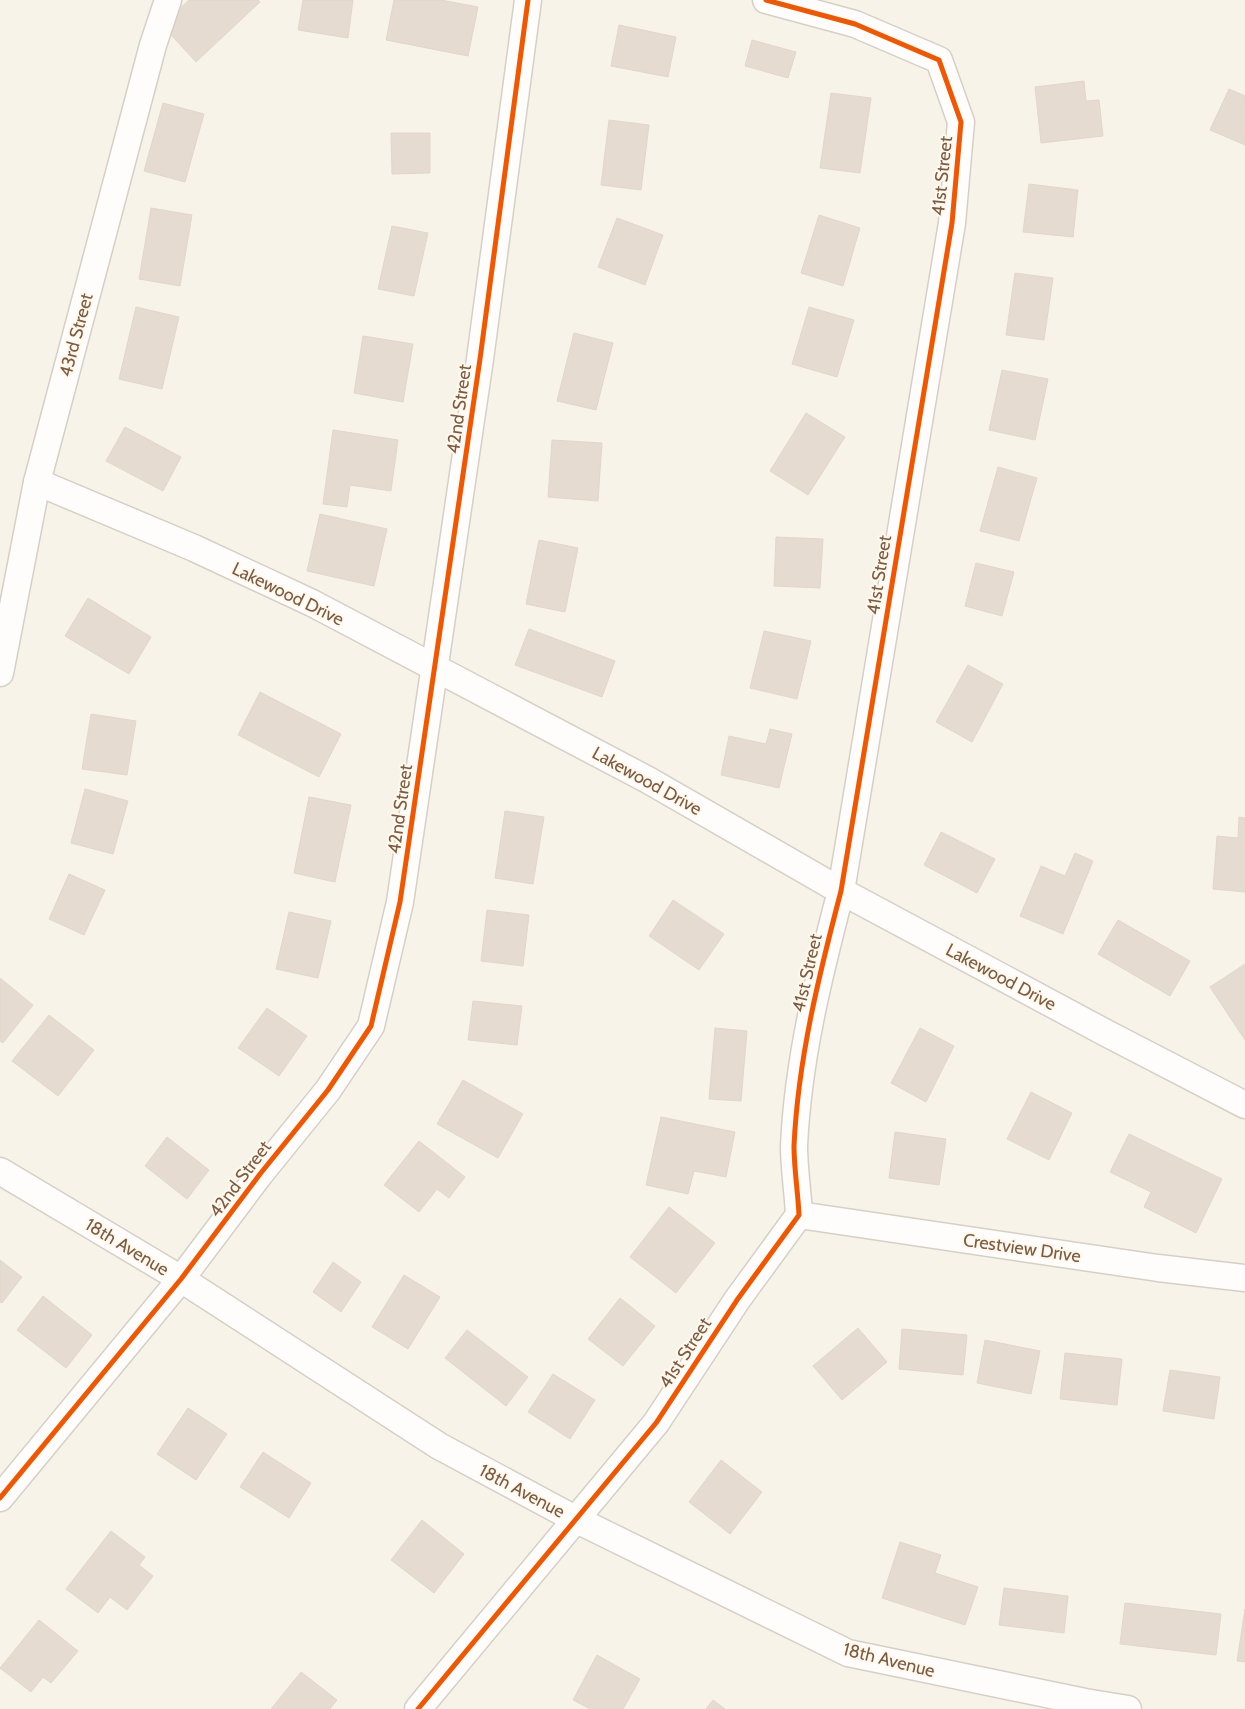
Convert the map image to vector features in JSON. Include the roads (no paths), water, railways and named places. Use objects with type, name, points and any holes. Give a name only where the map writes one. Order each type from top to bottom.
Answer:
[{"type":"street","name":"43rd Street","points":[[0,673],[37,482],[153,45],[168,0]]},
{"type":"street","name":"42nd Street","points":[[0,1498],[182,1279],[260,1174],[328,1090],[371,1026],[400,902],[480,359],[528,0]]},
{"type":"street","name":"41st Street","points":[[418,1709],[656,1423],[737,1300],[799,1215],[794,1148],[800,1080],[814,992],[841,891],[952,223],[961,122],[939,60],[855,24],[766,0]]},
{"type":"street","name":"Lakewood Drive","points":[[37,482],[202,552],[312,603],[434,669],[648,780],[841,891],[1106,1033],[1245,1104]]},
{"type":"street","name":"18th Avenue","points":[[0,1171],[182,1279],[439,1446],[575,1519],[848,1653],[1031,1701],[1128,1709]]},
{"type":"street","name":"Crestview Drive","points":[[799,1215],[1158,1268],[1245,1278]]}]
